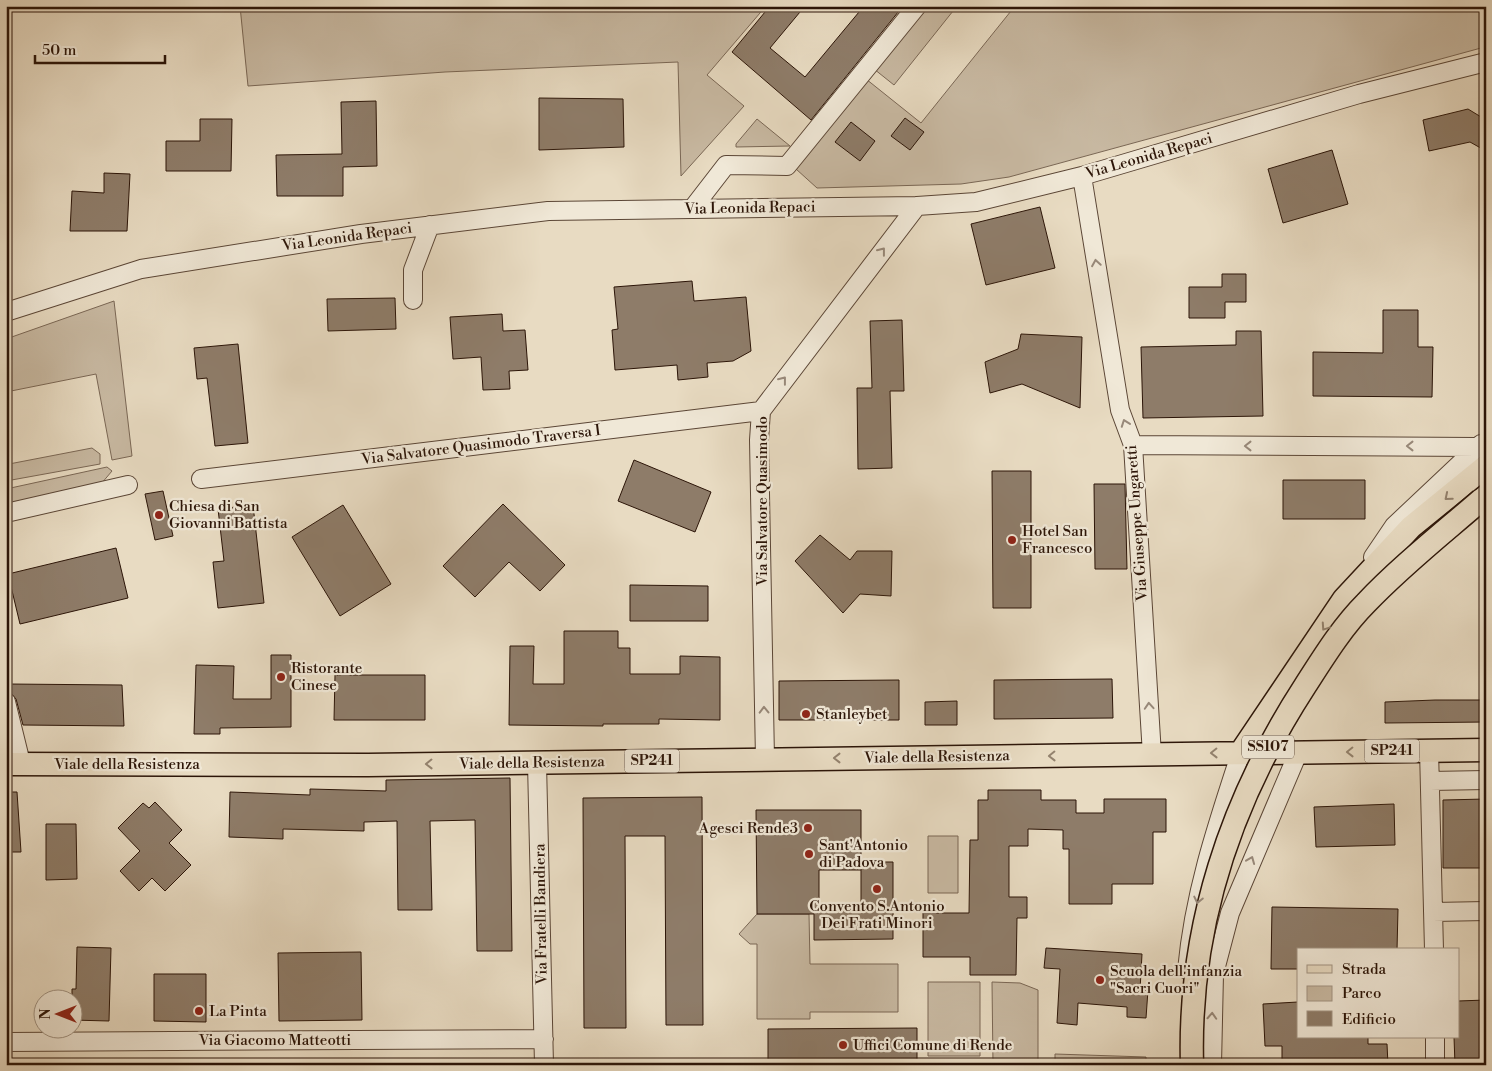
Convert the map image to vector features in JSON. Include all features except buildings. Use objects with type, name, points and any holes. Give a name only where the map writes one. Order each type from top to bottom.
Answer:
[{"type":"main road","points":[[1241,752],[1344,599],[1483,451]]},
{"type":"main road","name":"SS107","points":[[1192,1065],[1191,1043],[1199,957],[1218,863],[1248,788],[1278,727],[1323,657],[1365,604],[1484,498]]},
{"type":"main road","name":"SP241","points":[[1298,753],[1486,750]]},
{"type":"main road","name":"Viale della Resistenza","points":[[13,764],[368,765],[1152,755],[1241,752],[1298,753]]},
{"type":"street","points":[[692,209],[726,165],[786,166],[917,6]]},
{"type":"street","name":"Via Leonida Repaci","points":[[6,312],[141,269],[361,234],[548,211],[916,206],[976,202],[1082,176],[1359,94],[1486,62]]},
{"type":"street","name":"Via Giuseppe Ungaretti","points":[[1082,176],[1120,410],[1133,445],[1152,755]]},
{"type":"street","name":"Via Salvatore Quasimodo","points":[[766,759],[759,450],[760,411],[916,206]]},
{"type":"street","points":[[413,300],[413,270],[430,225]]},
{"type":"street","name":"Via Salvatore Quasimodo Traversa I","points":[[201,480],[760,411]]},
{"type":"street","points":[[1133,445],[1483,451]]},
{"type":"street","points":[[6,513],[128,485]]},
{"type":"street","points":[[6,702],[13,764]]},
{"type":"street","points":[[1429,750],[1434,948]]},
{"type":"street","points":[[1183,1065],[1182,1036],[1190,937],[1206,859],[1241,752]]},
{"type":"street","points":[[1212,1065],[1214,974],[1230,913],[1298,753]]},
{"type":"street","name":"Via Fratelli Bandiera","points":[[537,763],[544,1065]]},
{"type":"street","points":[[1430,781],[1486,780]]},
{"type":"street","points":[[1433,912],[1486,911]]},
{"type":"street","points":[[1435,1038],[1436,1065]]},
{"type":"street","name":"Via Giacomo Matteotti","points":[[6,1042],[544,1039]]},
{"type":"green space","points":[[240,6],[766,6],[707,75],[744,106],[681,176],[678,62],[445,72],[248,86]]},
{"type":"green space","points":[[925,6],[957,6],[894,85],[874,69]]},
{"type":"green space","points":[[1015,6],[1486,6],[1486,42],[1481,48],[1009,177],[961,184],[817,188],[796,169],[866,79],[921,123]]},
{"type":"green space","points":[[757,119],[790,146],[736,147],[736,144]]},
{"type":"green space","points":[[114,301],[132,456],[112,460],[96,374],[6,392],[6,339]]},
{"type":"green space","points":[[92,448],[100,454],[100,464],[6,481],[6,467],[9,464]]},
{"type":"green space","points":[[107,467],[112,471],[101,484],[6,505],[6,489]]},
{"type":"green space","points":[[928,836],[958,836],[958,893],[928,893]]},
{"type":"green space","points":[[757,914],[809,914],[810,964],[898,964],[898,1012],[810,1012],[810,1019],[757,1019],[757,944],[750,944],[739,934]]},
{"type":"green space","points":[[928,982],[980,982],[980,1056],[928,1056]]},
{"type":"green space","points":[[992,982],[1020,983],[1038,990],[1038,1065],[993,1065]]},
{"type":"green space","points":[[1055,1054],[1146,1057],[1146,1065],[1055,1065]]},
{"type":"place","name":"Chiesa di San Giovanni Battista","points":[[159,515]]},
{"type":"place","name":"Hotel San Francesco","points":[[1012,540]]},
{"type":"place","name":"Ristorante Cinese","points":[[281,677]]},
{"type":"place","name":"Stanleybet","points":[[806,714]]},
{"type":"place","name":"Agesci Rende3","points":[[808,828]]},
{"type":"place","name":"Sant'Antonio di Padova","points":[[809,854]]},
{"type":"place","name":"Convento S.Antonio Dei Frati Minori","points":[[877,889]]},
{"type":"place","name":"Scuola dell'infanzia \"Sacri Cuori\"","points":[[1100,980]]},
{"type":"place","name":"La Pinta","points":[[199,1011]]},
{"type":"place","name":"Uffici Comune di Rende","points":[[843,1045]]}]
